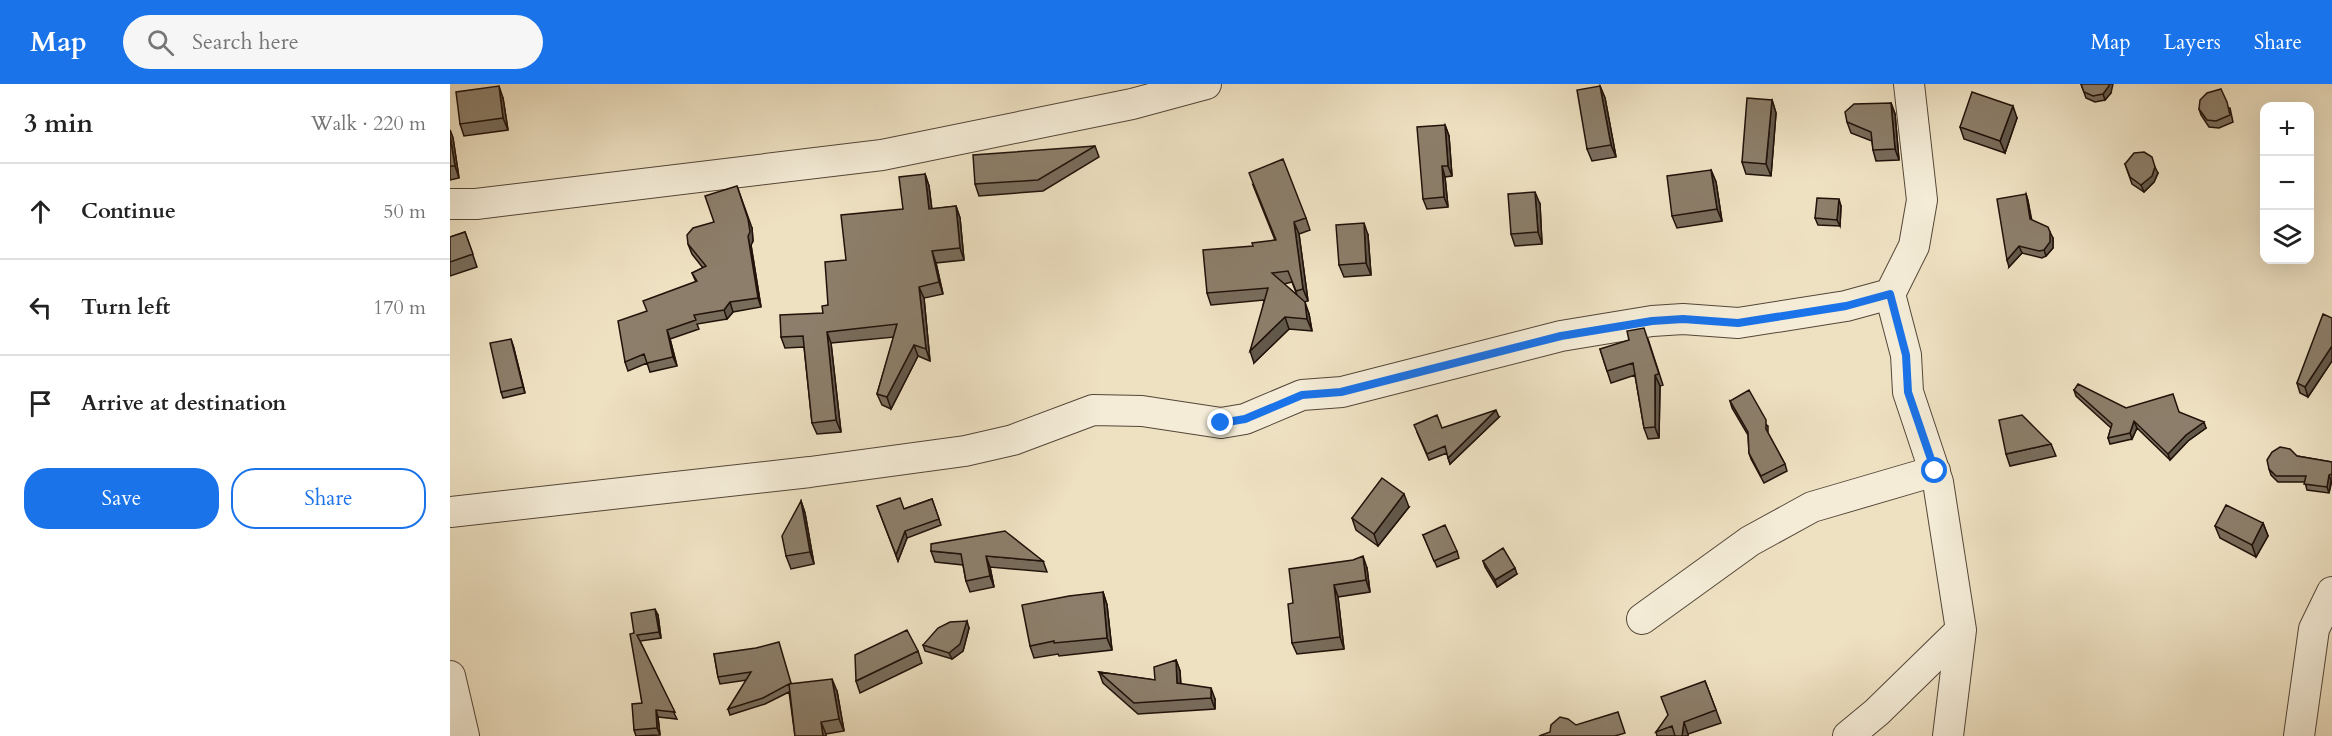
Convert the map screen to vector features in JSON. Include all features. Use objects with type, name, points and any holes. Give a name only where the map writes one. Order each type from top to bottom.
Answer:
[{"type":"street","points":[[450,204],[476,204],[882,155],[1132,104],[1206,84]]},
{"type":"street","points":[[1909,84],[1922,200],[1914,246],[1890,294],[1906,355],[1908,392],[1938,482],[1961,630],[1948,736]]},
{"type":"street","points":[[450,512],[810,472],[965,452],[1014,440],[1093,410],[1142,411],[1221,423],[1245,419],[1302,395],[1341,392],[1561,336],[1652,321],[1683,319],[1738,323],[1846,306],[1890,294]]},
{"type":"street","points":[[1642,619],[1750,541],[1812,507],[1935,471]]},
{"type":"street","points":[[2299,736],[2314,629],[2332,592]]},
{"type":"street","points":[[1848,736],[1877,712],[1961,630]]},
{"type":"street","points":[[450,675],[464,736]]},
{"type":"building","points":[[2081,84],[2109,84],[2109,86],[2103,94],[2093,96],[2084,92]]},
{"type":"building","points":[[499,86],[503,118],[460,124],[456,92]]},
{"type":"building","points":[[1600,86],[1611,145],[1587,149],[1577,90]]},
{"type":"building","points":[[2221,89],[2230,115],[2216,121],[2207,120],[2199,109],[2200,100],[2207,93]]},
{"type":"building","points":[[1972,92],[2013,106],[2000,141],[1960,127]]},
{"type":"building","points":[[1747,98],[1772,100],[1766,164],[1742,162]]},
{"type":"building","points":[[1891,103],[1895,149],[1873,150],[1871,132],[1847,122],[1845,112],[1854,104]]},
{"type":"building","points":[[1445,125],[1448,166],[1442,166],[1444,197],[1423,199],[1417,127]]},
{"type":"building","points":[[450,136],[455,166],[450,166]]},
{"type":"building","points":[[1095,146],[1038,180],[975,184],[973,155]]},
{"type":"building","points":[[2144,152],[2152,157],[2155,167],[2152,176],[2141,185],[2130,177],[2125,164],[2134,153]]},
{"type":"building","points":[[1283,159],[1306,218],[1294,222],[1303,289],[1296,291],[1288,271],[1272,273],[1305,302],[1307,319],[1285,317],[1250,351],[1268,288],[1207,293],[1203,250],[1253,246],[1252,243],[1276,240],[1249,173]]},
{"type":"building","points":[[1711,170],[1717,209],[1672,216],[1667,176]]},
{"type":"building","points":[[925,174],[929,209],[956,206],[960,248],[932,251],[939,282],[919,287],[926,349],[914,345],[887,397],[877,394],[897,324],[827,332],[836,420],[812,423],[803,336],[781,337],[780,315],[823,313],[822,306],[828,305],[825,262],[846,260],[841,215],[903,209],[899,177]]},
{"type":"building","points":[[737,186],[748,219],[750,232],[748,236],[758,298],[730,302],[724,310],[694,315],[696,320],[667,330],[673,357],[647,363],[644,354],[625,362],[618,321],[647,311],[643,301],[697,281],[692,273],[706,266],[688,244],[687,235],[693,228],[714,222],[705,196]]},
{"type":"building","points":[[1535,192],[1538,232],[1511,234],[1508,194]]},
{"type":"building","points":[[2026,194],[2030,219],[2048,227],[2050,242],[2044,250],[2039,251],[2019,246],[2007,260],[1997,199]]},
{"type":"building","points":[[1817,198],[1839,199],[1837,220],[1815,218]]},
{"type":"building","points":[[1364,223],[1366,263],[1339,265],[1336,225]]},
{"type":"building","points":[[465,232],[473,254],[450,262],[450,237]]},
{"type":"building","points":[[2323,314],[2332,318],[2332,346],[2305,387],[2297,383]]},
{"type":"building","points":[[1644,328],[1659,374],[1655,375],[1655,427],[1644,428],[1633,363],[1607,371],[1600,349],[1629,340],[1627,331]]},
{"type":"building","points":[[511,339],[523,387],[501,392],[490,343]]},
{"type":"building","points":[[2078,384],[2126,408],[2173,394],[2179,412],[2204,422],[2186,435],[2168,454],[2134,421],[2130,433],[2108,438],[2112,424],[2074,390]]},
{"type":"building","points":[[1749,390],[1766,420],[1766,429],[1785,464],[1761,476],[1749,453],[1748,432],[1730,401]]},
{"type":"building","points":[[1496,410],[1448,458],[1445,446],[1427,454],[1414,425],[1437,415],[1442,428]]},
{"type":"building","points":[[2022,415],[2051,444],[2006,454],[1999,420]]},
{"type":"building","points":[[2280,447],[2290,449],[2297,456],[2332,462],[2332,474],[2329,475],[2327,487],[2304,484],[2306,476],[2276,476],[2269,469],[2267,460],[2272,452]]},
{"type":"building","points":[[1382,478],[1404,494],[1374,534],[1352,518]]},
{"type":"building","points":[[900,498],[904,509],[932,499],[939,519],[905,531],[896,555],[877,506]]},
{"type":"building","points":[[801,501],[810,552],[786,556],[782,536]]},
{"type":"building","points":[[2226,505],[2263,523],[2252,545],[2215,526]]},
{"type":"building","points":[[1445,525],[1457,551],[1434,561],[1423,535]]},
{"type":"building","points":[[1005,531],[1043,561],[986,556],[990,576],[966,581],[961,554],[931,551],[931,544]]},
{"type":"building","points":[[1503,548],[1515,568],[1495,580],[1483,561]]},
{"type":"building","points":[[1363,556],[1366,580],[1334,585],[1340,637],[1292,643],[1288,604],[1293,603],[1289,569],[1353,560]]},
{"type":"building","points":[[1103,592],[1107,638],[1054,643],[1054,641],[1030,646],[1022,605]]},
{"type":"building","points":[[655,609],[659,632],[637,635],[675,712],[656,710],[657,728],[634,730],[632,704],[642,703],[630,634],[634,633],[631,613]]},
{"type":"building","points":[[967,621],[960,644],[949,653],[923,645],[938,628],[950,622]]},
{"type":"building","points":[[907,630],[918,651],[856,681],[855,655]]},
{"type":"building","points":[[779,642],[791,683],[763,698],[728,709],[751,672],[718,677],[714,654]]},
{"type":"building","points":[[1176,660],[1177,683],[1211,688],[1211,698],[1134,703],[1099,672],[1155,680],[1154,667]]},
{"type":"building","points":[[832,679],[839,719],[821,722],[823,736],[795,736],[789,684]]},
{"type":"building","points":[[1705,681],[1716,710],[1684,722],[1682,736],[1675,736],[1672,726],[1656,732],[1668,715],[1661,697]]},
{"type":"building","points":[[1618,712],[1625,733],[1615,736],[1539,736],[1550,732],[1551,725],[1560,717],[1576,725]]},
{"type":"route","points":[[1221,423],[1245,419],[1302,395],[1341,392],[1561,336],[1652,321],[1683,319],[1738,323],[1846,306],[1890,294],[1906,355],[1908,392],[1935,471]]}]
